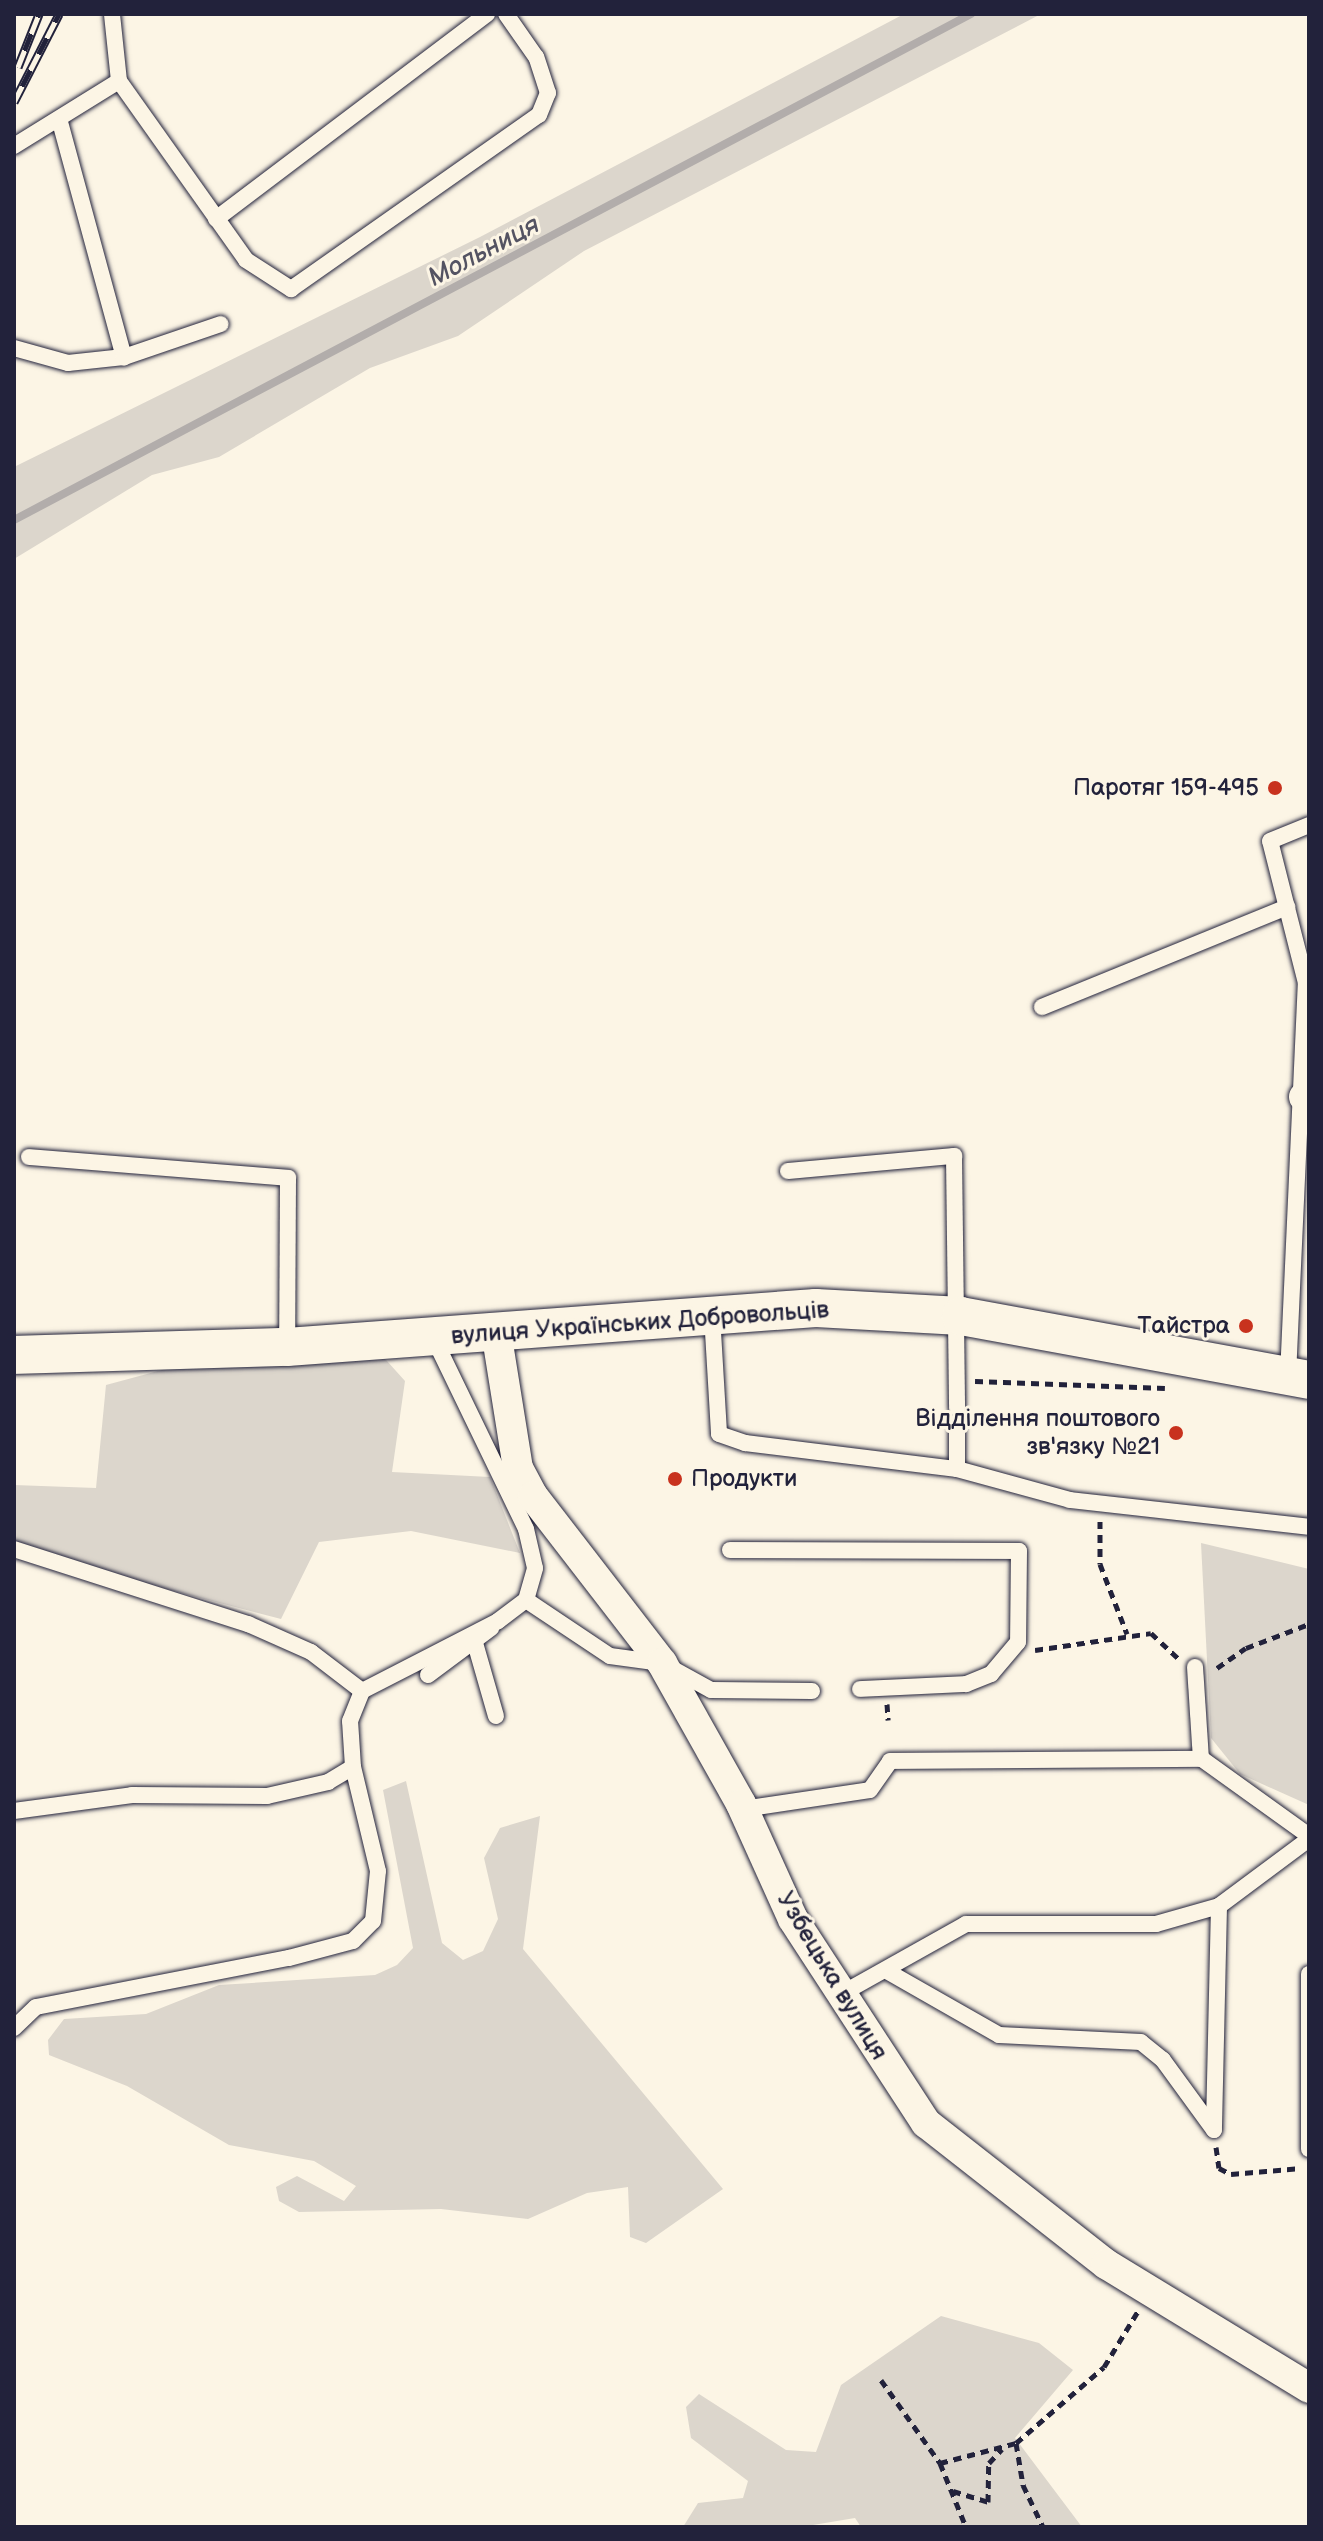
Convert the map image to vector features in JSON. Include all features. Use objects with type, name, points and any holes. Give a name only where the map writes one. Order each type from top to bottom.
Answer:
[{"type":"street","name":"вулиця Українських Добровольців","points":[[14,1355],[287,1347],[816,1308],[961,1316],[1299,1379]]},
{"type":"street","name":"Узбецька вулиця","points":[[496,1331],[518,1468],[662,1663],[743,1809],[793,1919],[926,2123],[1146,2288],[1309,2388]]},
{"type":"lane","points":[[112,14],[119,81],[216,219],[269,281],[291,289],[327,269],[539,115],[548,93],[536,57],[506,14]]},
{"type":"lane","points":[[216,219],[487,14]]},
{"type":"lane","points":[[14,146],[60,122],[119,81]]},
{"type":"lane","points":[[60,122],[124,357]]},
{"type":"lane","points":[[14,348],[68,363],[124,357],[221,324]]},
{"type":"lane","points":[[1299,1379],[1306,983],[1270,841],[1309,825]]},
{"type":"lane","points":[[1042,1007],[1287,907]]},
{"type":"lane","points":[[788,1171],[954,1156],[961,1316],[957,1469]]},
{"type":"lane","points":[[29,1157],[288,1178],[287,1347]]},
{"type":"lane","points":[[712,1315],[719,1434],[783,1450],[957,1469],[1070,1500],[1309,1527]]},
{"type":"lane","points":[[428,1675],[475,1643],[526,1600],[533,1547],[433,1337]]},
{"type":"lane","points":[[14,1549],[248,1624],[311,1652],[362,1691]]},
{"type":"lane","points":[[730,1550],[1019,1551],[1018,1642],[991,1674],[966,1684],[860,1689]]},
{"type":"lane","points":[[526,1600],[610,1656],[662,1663],[711,1690],[812,1691]]},
{"type":"lane","points":[[14,2028],[49,2004],[353,1941],[373,1921],[378,1893],[353,1767],[350,1721],[362,1691],[498,1621]]},
{"type":"lane","points":[[475,1643],[496,1716]]},
{"type":"lane","points":[[1195,1667],[1201,1759]]},
{"type":"lane","points":[[743,1809],[870,1790],[890,1761],[1201,1759],[1309,1837],[1219,1906],[1156,1924],[966,1924],[887,1971],[841,1994]]},
{"type":"lane","points":[[14,1811],[132,1795],[267,1796],[328,1782],[353,1767]]},
{"type":"lane","points":[[1214,2130],[1219,1906]]},
{"type":"lane","points":[[887,1971],[999,2035],[1141,2042],[1163,2060],[1214,2130]]},
{"type":"lane","points":[[1309,1974],[1309,2149]]},
{"type":"path","points":[[958,1380],[1177,1389]]},
{"type":"path","points":[[1098,1541],[1100,1564],[1127,1634]]},
{"type":"path","points":[[1196,1694],[1222,1661],[1309,1624]]},
{"type":"path","points":[[1018,1642],[1044,1651],[1127,1634],[1151,1633],[1195,1667]]},
{"type":"path","points":[[1214,2130],[1219,2168],[1231,2174],[1309,2167]]},
{"type":"path","points":[[940,2463],[1016,2443],[1104,2367],[1133,2327],[1146,2288]]},
{"type":"path","points":[[881,2380],[940,2463],[966,2527]]},
{"type":"path","points":[[1016,2443],[1023,2485],[1043,2527]]},
{"type":"path","points":[[952,2491],[988,2502],[989,2463],[1002,2448]]},
{"type":"shaded area","points":[[904,14],[1041,14],[584,251],[458,336],[370,368],[219,457],[152,475],[14,559],[14,467],[480,237]]},
{"type":"shaded area","points":[[378,1351],[405,1381],[392,1472],[490,1477],[520,1553],[411,1531],[319,1542],[281,1619],[14,1549],[14,1485],[96,1488],[106,1385],[184,1364]]},
{"type":"shaded area","points":[[1201,1543],[1309,1569],[1309,1805],[1240,1774],[1211,1738]]},
{"type":"shaded area","points":[[406,1781],[442,1943],[463,1960],[483,1951],[498,1919],[484,1858],[500,1828],[540,1816],[523,1949],[723,2189],[646,2243],[630,2237],[628,2187],[587,2193],[528,2219],[441,2209],[299,2212],[279,2201],[276,2187],[297,2176],[344,2201],[356,2186],[314,2161],[229,2145],[127,2086],[49,2055],[48,2040],[64,2019],[146,2014],[219,1985],[375,1975],[397,1965],[413,1948],[383,1790]]},
{"type":"shaded area","points":[[941,2316],[1039,2343],[1073,2370],[1015,2438],[1082,2527],[861,2527],[855,2518],[801,2527],[683,2527],[698,2503],[743,2498],[748,2481],[691,2438],[686,2407],[699,2394],[786,2450],[816,2452],[841,2385]]},
{"type":"waterway","name":"Мольниця","points":[[14,520],[971,14]]},
{"type":"railway","points":[[18,67],[39,14]]},
{"type":"railway","points":[[14,102],[59,14]]},
{"type":"place","name":"Паротяг 159-495","points":[[1275,788]]},
{"type":"place","name":"Тайстра","points":[[1246,1326]]},
{"type":"place","name":"Відділення поштового зв'язку №21","points":[[1176,1433]]},
{"type":"place","name":"Продукти","points":[[675,1479]]}]
